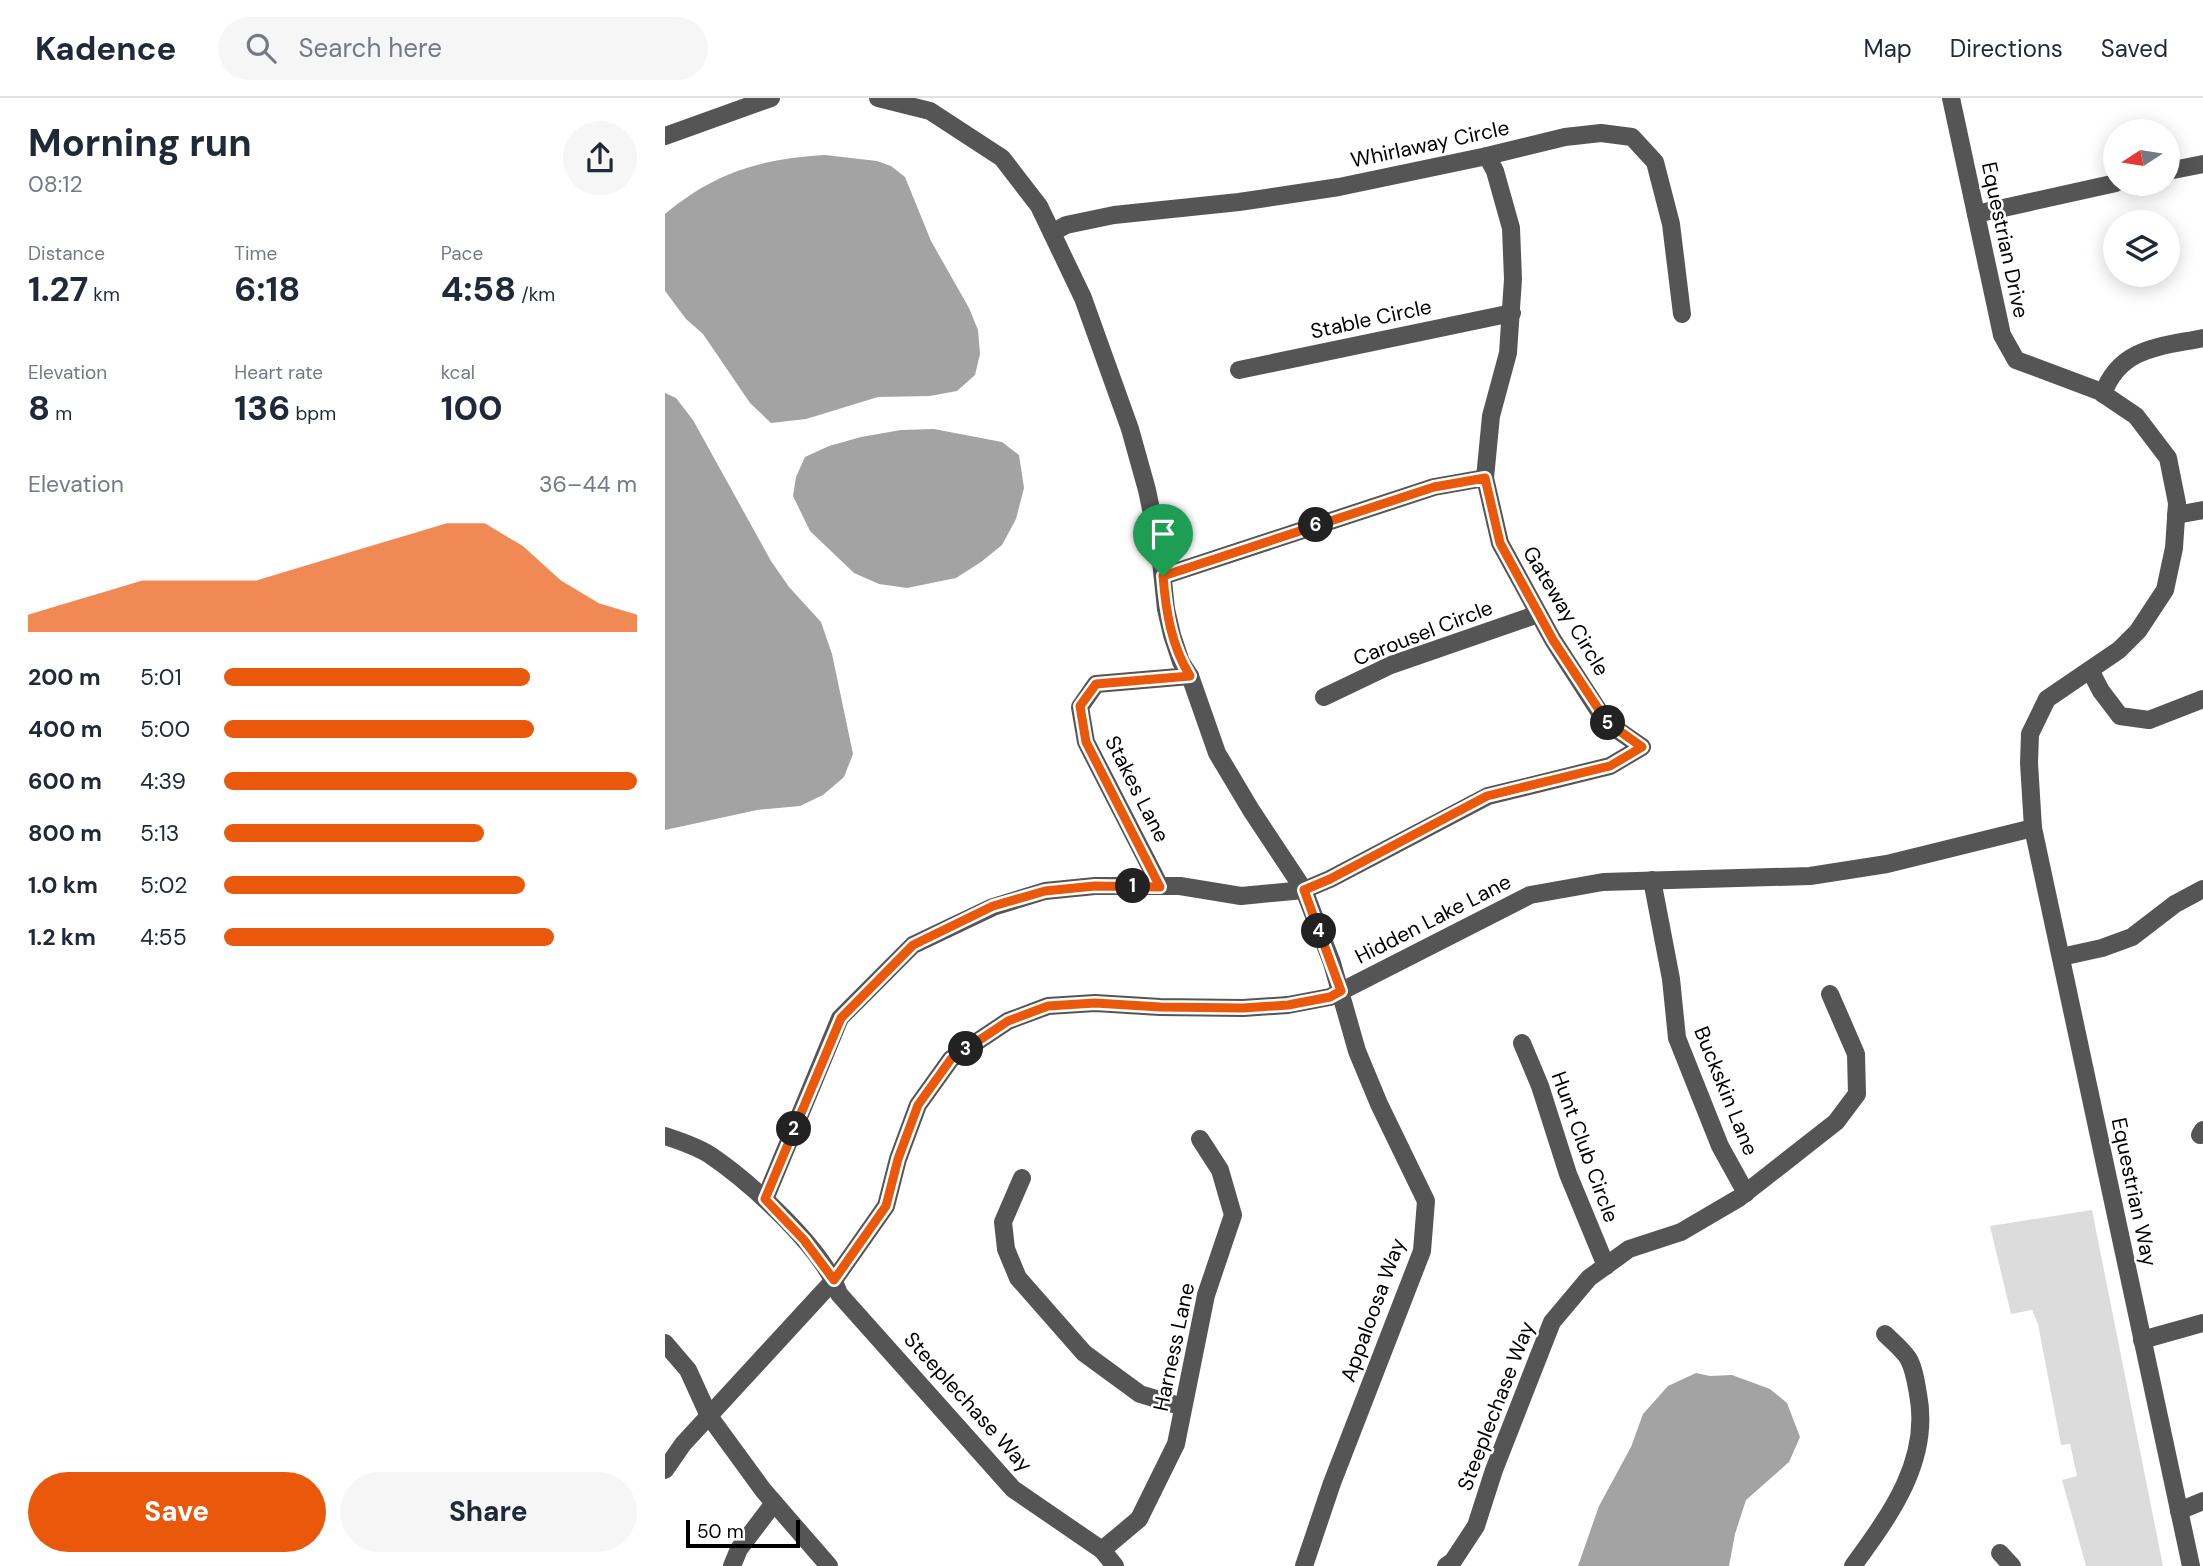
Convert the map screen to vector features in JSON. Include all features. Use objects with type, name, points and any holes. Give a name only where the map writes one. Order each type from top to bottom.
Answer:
[{"type":"street","points":[[665,136],[771,98]]},
{"type":"street","name":"Appaloosa Way","points":[[878,98],[930,111],[1002,158],[1039,206],[1083,298],[1118,393],[1147,490],[1163,576],[1166,609],[1181,662],[1190,676],[1217,753],[1304,890],[1341,991],[1357,1051],[1378,1104],[1426,1201],[1422,1251],[1332,1483],[1304,1566]]},
{"type":"street","name":"Equestrian Drive","points":[[1951,98],[2002,335],[2016,360],[2103,394],[2136,416],[2168,458],[2177,503],[2174,548],[2165,590],[2138,631],[2119,650],[2047,699],[2030,734],[2033,828]]},
{"type":"street","name":"Whirlaway Circle","points":[[1052,233],[1066,225],[1114,215],[1339,187],[1565,137],[1601,133],[1632,137],[1655,162],[1671,224],[1682,314]]},
{"type":"street","name":"Gateway Circle","points":[[1304,890],[1487,796],[1610,766],[1642,747],[1607,722],[1538,614],[1500,543],[1485,478],[1491,415],[1508,353],[1512,313],[1511,228],[1495,171],[1487,156]]},
{"type":"street","points":[[2181,169],[2203,164]]},
{"type":"street","points":[[1976,214],[2103,186]]},
{"type":"street","name":"Stable Circle","points":[[1240,370],[1512,313]]},
{"type":"street","points":[[2103,394],[2107,382],[2120,363],[2141,352],[2203,338]]},
{"type":"street","points":[[1163,576],[1434,487],[1485,478]]},
{"type":"street","points":[[2176,514],[2203,510]]},
{"type":"street","name":"Carousel Circle","points":[[1324,696],[1391,665],[1538,614]]},
{"type":"street","points":[[2090,670],[2101,691],[2120,716],[2149,720],[2203,699]]},
{"type":"street","name":"Stakes Lane","points":[[1160,887],[1086,742],[1080,706],[1096,684],[1190,676]]},
{"type":"street","name":"Hidden Lake Lane","points":[[665,1470],[683,1444],[834,1280],[886,1206],[898,1159],[918,1105],[951,1059],[1008,1021],[1048,1006],[1095,1003],[1243,1008],[1288,1005],[1330,997],[1530,895],[1603,881],[1810,876],[1887,864],[2033,828]]},
{"type":"street","name":"Equestrian Way","points":[[2033,828],[2190,1566]]},
{"type":"street","name":"Buckskin Lane","points":[[1652,880],[1671,979],[1677,1038],[1720,1146],[1746,1193]]},
{"type":"street","points":[[765,1199],[841,1018],[913,945],[993,906],[1045,891],[1095,886],[1180,886],[1241,896],[1304,890]]},
{"type":"street","points":[[2061,957],[2102,948],[2131,937],[2175,904],[2203,889]]},
{"type":"street","name":"Steeplechase Way","points":[[1446,1566],[1453,1561],[1476,1526],[1494,1471],[1552,1322],[1589,1278],[1629,1250],[1681,1232],[1746,1193],[1836,1122],[1857,1094],[1856,1055],[1831,994]]},
{"type":"street","name":"Hunt Club Circle","points":[[1522,1043],[1540,1086],[1568,1174],[1606,1266]]},
{"type":"street","name":"Steeplechase Way","points":[[665,1136],[708,1154],[765,1199],[804,1240],[834,1280],[839,1294],[1013,1489],[1102,1550],[1115,1566]]},
{"type":"street","name":"Harness Lane","points":[[1102,1550],[1139,1519],[1176,1444],[1206,1295],[1233,1215],[1220,1170],[1200,1139]]},
{"type":"street","points":[[1021,1178],[1003,1222],[1006,1248],[1018,1278],[1084,1353],[1140,1394],[1183,1407]]},
{"type":"street","points":[[2142,1340],[2203,1322]]},
{"type":"street","points":[[1853,1566],[1898,1501],[1917,1450],[1921,1411],[1915,1377],[1907,1357],[1885,1334]]},
{"type":"street","points":[[665,1343],[688,1370],[709,1416],[774,1503],[829,1566]]},
{"type":"street","points":[[2179,1511],[2203,1501]]},
{"type":"street","points":[[732,1566],[739,1549],[774,1503]]},
{"type":"shaded area","points":[[825,155],[877,161],[891,166],[905,177],[931,241],[969,308],[978,330],[980,354],[975,375],[957,391],[930,396],[878,397],[806,419],[771,423],[750,403],[703,334],[686,319],[665,291],[665,214],[702,188],[739,170],[780,160]]},
{"type":"shaded area","points":[[665,393],[676,398],[693,420],[771,561],[789,587],[821,622],[832,654],[853,754],[844,777],[823,795],[800,806],[757,810],[665,830]]},
{"type":"shaded area","points":[[934,429],[1002,442],[1019,455],[1024,488],[1016,519],[1002,545],[956,578],[907,588],[879,584],[854,573],[810,531],[793,496],[796,477],[805,457],[829,446],[861,437],[901,430]]},
{"type":"shaded area","points":[[2092,1210],[2163,1566],[2086,1566],[2062,1480],[2077,1476],[2070,1444],[2061,1445],[2038,1324],[2032,1310],[2011,1314],[1990,1226]]},
{"type":"shaded area","points":[[1696,1373],[1710,1376],[1732,1375],[1770,1389],[1787,1403],[1800,1437],[1789,1462],[1746,1500],[1735,1534],[1729,1566],[1578,1566],[1599,1506],[1631,1447],[1643,1414],[1668,1386]]},
{"type":"route","points":[[1485,478],[1500,543],[1553,640],[1607,722],[1642,747],[1610,766],[1487,796],[1304,890],[1341,991],[1330,997],[1288,1005],[1243,1008],[1095,1003],[1048,1006],[1008,1021],[951,1059],[918,1105],[898,1159],[886,1206],[834,1280],[804,1240],[765,1199],[841,1018],[913,945],[993,906],[1045,891],[1095,886],[1160,887],[1086,742],[1080,706],[1096,684],[1190,676],[1181,662],[1172,635],[1163,576],[1434,487],[1485,478]]}]
